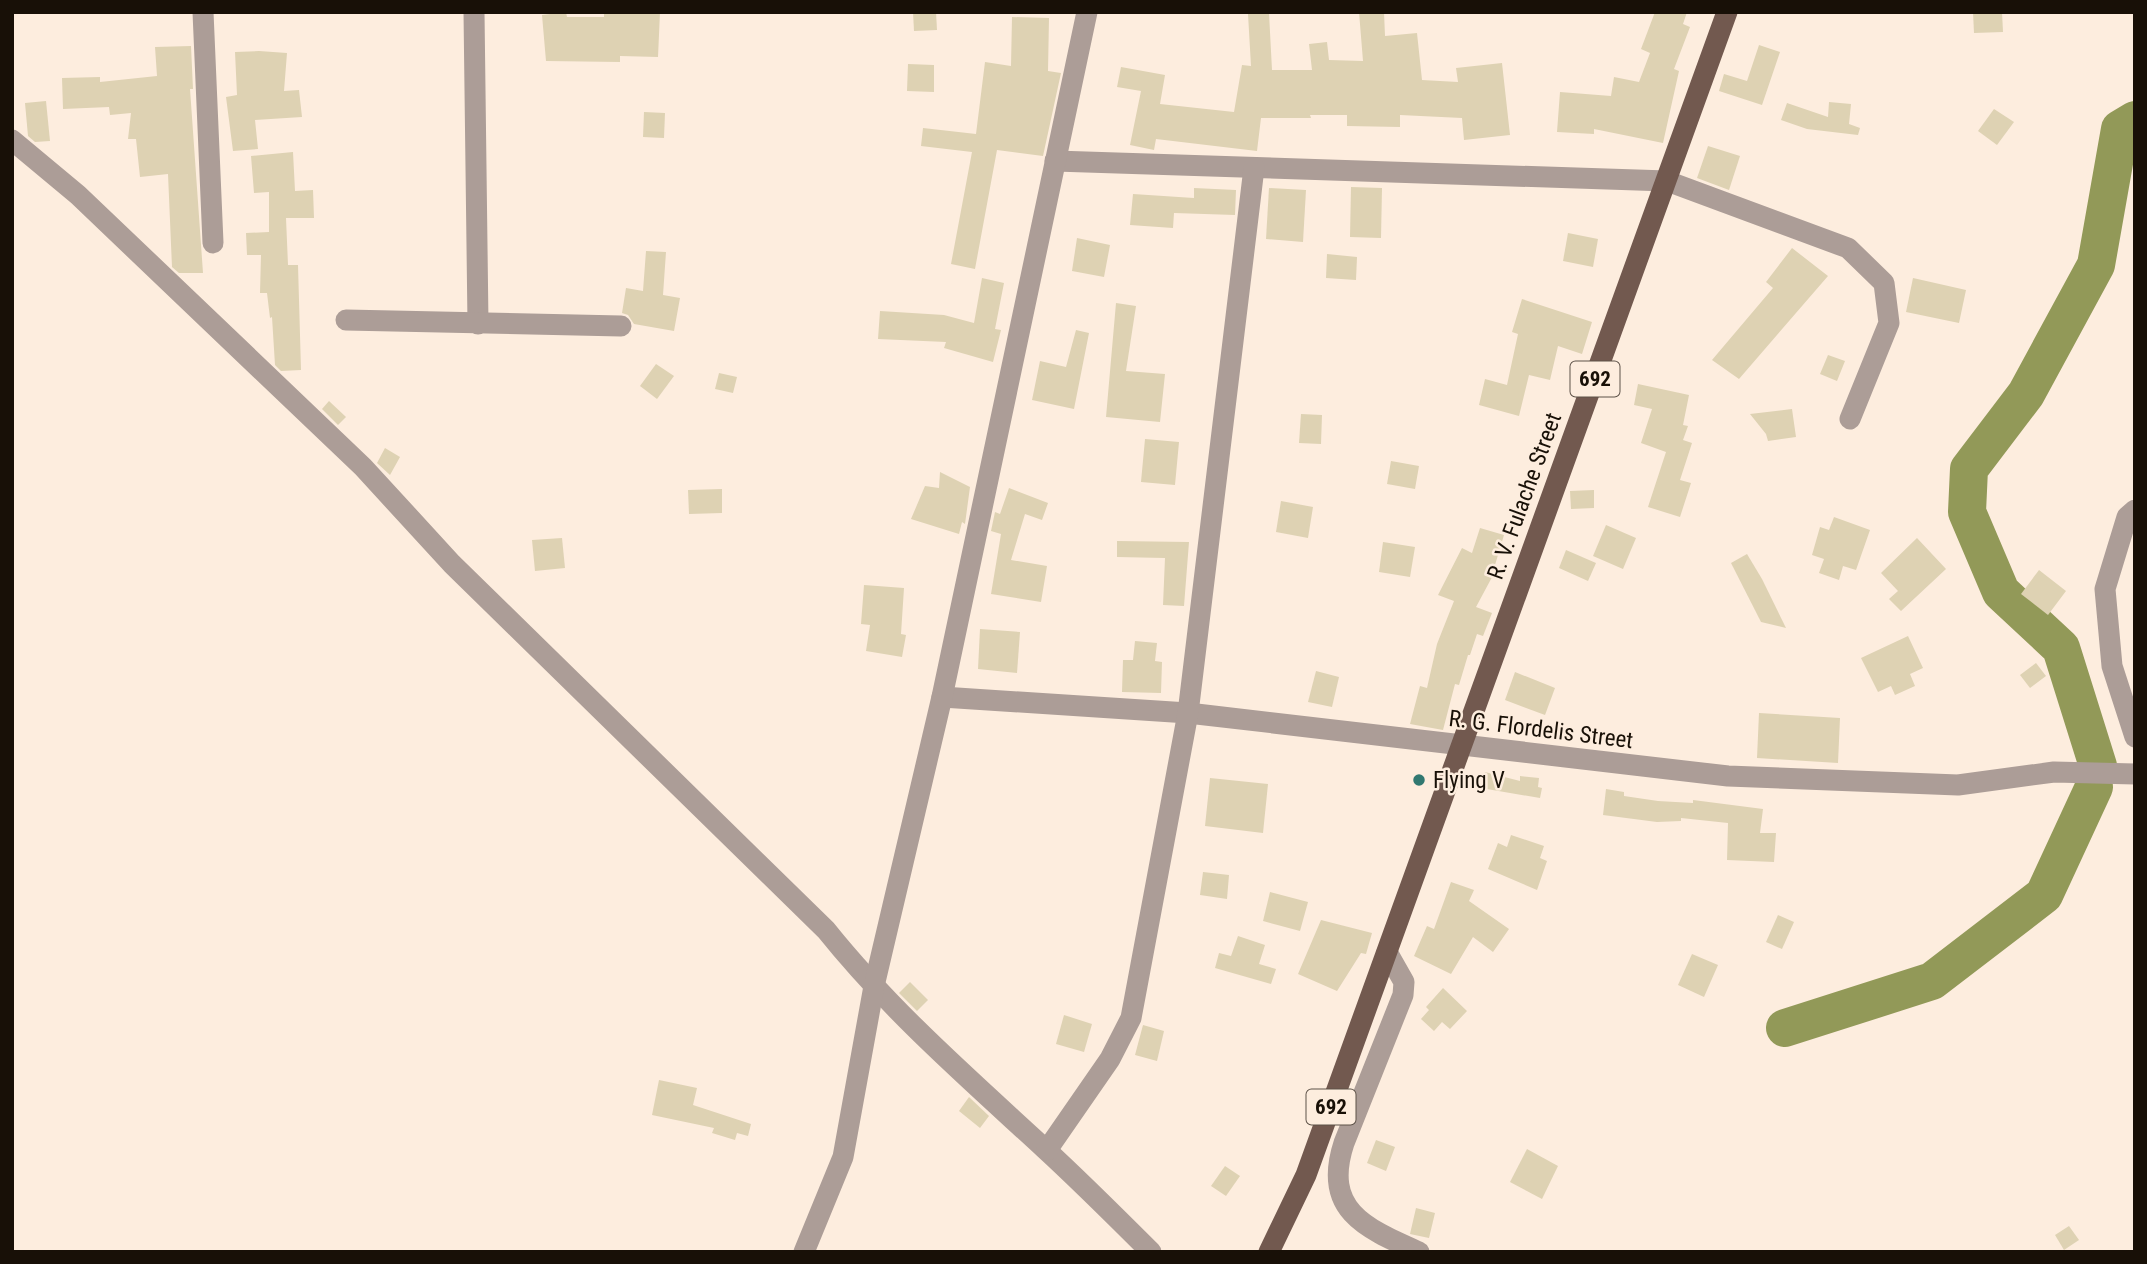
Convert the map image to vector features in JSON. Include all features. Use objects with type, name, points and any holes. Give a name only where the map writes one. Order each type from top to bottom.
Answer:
[{"type":"main road","name":"R. V. Fulache Street","points":[[1386,956],[1727,12]]},
{"type":"main road","name":"692","points":[[1269,1252],[1306,1175],[1386,956]]},
{"type":"street","points":[[203,12],[213,243]]},
{"type":"street","points":[[474,12],[478,324]]},
{"type":"street","points":[[804,1252],[843,1157],[874,986],[942,697],[1087,12]]},
{"type":"street","points":[[12,140],[78,195],[363,467],[452,564],[826,930],[926,1041],[1046,1150],[1151,1252]]},
{"type":"street","points":[[1055,161],[1667,181],[1848,248],[1884,283],[1889,323],[1850,419]]},
{"type":"street","points":[[1046,1150],[1111,1059],[1130,1018],[1188,713],[1254,168]]},
{"type":"street","points":[[346,320],[621,326]]},
{"type":"street","points":[[2135,510],[2127,517],[2105,589],[2112,666],[2135,737]]},
{"type":"street","name":"R. G. Flordelis Street","points":[[942,697],[1188,713],[1728,776],[1958,785],[2054,772],[2135,774]]},
{"type":"street","points":[[1386,956],[1404,982],[1403,995],[1344,1143],[1336,1175],[1337,1188],[1343,1201],[1370,1229],[1419,1252]]},
{"type":"building","points":[[566,12],[567,17],[604,17],[604,12],[660,12],[658,57],[620,56],[620,62],[546,61],[542,15]]},
{"type":"building","points":[[913,12],[936,12],[937,30],[914,31]]},
{"type":"building","points":[[1359,12],[1384,12],[1385,36],[1417,33],[1422,80],[1458,82],[1456,68],[1502,63],[1510,135],[1464,140],[1462,118],[1400,115],[1400,127],[1347,126],[1347,115],[1310,115],[1311,118],[1261,118],[1257,151],[1156,139],[1154,150],[1130,145],[1141,91],[1117,87],[1121,67],[1165,75],[1160,104],[1234,112],[1242,65],[1251,66],[1248,14],[1269,13],[1272,70],[1312,70],[1309,44],[1327,42],[1329,60],[1363,61]]},
{"type":"building","points":[[1655,12],[1687,12],[1683,24],[1690,27],[1674,69],[1679,71],[1663,143],[1594,129],[1594,134],[1557,132],[1560,92],[1611,96],[1614,77],[1639,82],[1650,53],[1641,49]]},
{"type":"building","points":[[1973,12],[2002,12],[2003,32],[1974,33]]},
{"type":"building","points":[[1012,17],[1049,18],[1048,71],[1061,73],[1043,156],[997,150],[975,269],[951,264],[972,152],[921,146],[923,128],[976,134],[985,62],[1011,66]]},
{"type":"building","points":[[1759,45],[1780,52],[1762,105],[1719,91],[1724,74],[1747,81]]},
{"type":"building","points":[[191,46],[193,89],[190,89],[203,273],[179,273],[172,267],[168,174],[140,177],[136,139],[128,139],[131,113],[110,115],[109,107],[63,109],[62,78],[100,77],[100,82],[157,76],[155,47]]},
{"type":"building","points":[[235,52],[287,53],[284,91],[299,90],[302,117],[255,120],[258,149],[233,151],[226,97],[237,95]]},
{"type":"building","points":[[908,64],[934,65],[934,92],[907,91]]},
{"type":"building","points":[[46,101],[50,141],[35,142],[28,136],[25,103]]},
{"type":"building","points":[[1829,102],[1851,104],[1849,124],[1860,128],[1858,135],[1807,129],[1781,120],[1787,103],[1828,117]]},
{"type":"building","points":[[1994,109],[2014,122],[1997,145],[1978,131]]},
{"type":"building","points":[[644,112],[665,113],[664,138],[643,137]]},
{"type":"building","points":[[1708,146],[1740,156],[1729,190],[1697,178]]},
{"type":"building","points":[[293,152],[295,191],[313,190],[314,218],[286,218],[288,265],[298,265],[301,370],[281,371],[275,365],[272,317],[270,318],[267,293],[260,293],[261,255],[247,255],[246,233],[269,232],[269,192],[254,193],[251,156]]},
{"type":"building","points":[[1351,187],[1382,188],[1381,238],[1350,237]]},
{"type":"building","points":[[1194,188],[1236,190],[1235,215],[1174,213],[1173,228],[1130,225],[1133,194],[1194,198]]},
{"type":"building","points":[[1269,188],[1306,190],[1303,242],[1266,239]]},
{"type":"building","points":[[1568,233],[1598,239],[1593,267],[1563,261]]},
{"type":"building","points":[[1077,238],[1110,245],[1104,277],[1072,271]]},
{"type":"building","points":[[1792,248],[1828,276],[1739,379],[1712,360],[1773,288],[1766,282]]},
{"type":"building","points":[[646,251],[666,252],[663,295],[680,298],[674,331],[634,324],[628,315],[622,313],[626,288],[643,291]]},
{"type":"building","points":[[1327,254],[1357,257],[1356,280],[1326,278]]},
{"type":"building","points":[[982,278],[1004,283],[995,329],[1001,330],[993,362],[944,348],[946,342],[878,339],[880,311],[944,315],[974,323]]},
{"type":"building","points":[[1913,278],[1966,290],[1959,323],[1906,312]]},
{"type":"building","points":[[1522,299],[1592,322],[1582,354],[1558,346],[1550,380],[1529,375],[1519,416],[1479,405],[1485,379],[1507,385],[1518,334],[1512,332]]},
{"type":"building","points":[[1116,303],[1136,306],[1126,371],[1165,374],[1160,422],[1106,417]]},
{"type":"building","points":[[1076,330],[1089,333],[1074,409],[1032,400],[1040,361],[1066,367]]},
{"type":"building","points":[[1828,355],[1845,361],[1837,381],[1820,374]]},
{"type":"building","points":[[656,364],[674,376],[657,399],[640,386]]},
{"type":"building","points":[[719,373],[737,377],[733,393],[715,389]]},
{"type":"building","points":[[1638,384],[1689,395],[1683,425],[1688,426],[1683,440],[1692,443],[1680,480],[1691,483],[1680,517],[1648,507],[1666,452],[1641,443],[1652,409],[1634,405]]},
{"type":"building","points":[[329,401],[346,417],[338,425],[322,409]]},
{"type":"building","points":[[1792,409],[1796,437],[1768,441],[1766,434],[1750,414]]},
{"type":"building","points":[[1301,414],[1322,415],[1321,444],[1299,443]]},
{"type":"building","points":[[1145,439],[1179,442],[1175,485],[1141,482]]},
{"type":"building","points":[[385,448],[400,457],[390,475],[377,463]]},
{"type":"building","points":[[1391,461],[1419,466],[1415,489],[1387,484]]},
{"type":"building","points":[[940,472],[970,487],[965,524],[962,522],[959,534],[911,519],[925,486],[939,488]]},
{"type":"building","points":[[1009,488],[1048,503],[1042,520],[1025,514],[1011,560],[1047,566],[1041,602],[991,594],[1001,534],[991,531],[995,512],[1000,514]]},
{"type":"building","points":[[722,489],[722,513],[689,514],[688,490]]},
{"type":"building","points":[[1594,490],[1594,508],[1571,509],[1570,491]]},
{"type":"building","points":[[1281,501],[1313,507],[1308,538],[1276,532]]},
{"type":"building","points":[[1834,517],[1870,530],[1856,570],[1843,566],[1839,580],[1819,573],[1824,559],[1812,555],[1820,527],[1829,530]]},
{"type":"building","points":[[1606,525],[1636,538],[1623,569],[1593,556]]},
{"type":"building","points":[[1480,528],[1504,535],[1495,565],[1498,566],[1476,607],[1492,613],[1483,636],[1477,634],[1459,685],[1455,684],[1443,730],[1410,724],[1420,686],[1427,688],[1437,644],[1454,601],[1438,595],[1462,548],[1472,553]]},
{"type":"building","points":[[562,538],[565,568],[535,571],[532,540]]},
{"type":"building","points":[[1917,538],[1946,569],[1901,611],[1889,599],[1898,591],[1881,573]]},
{"type":"building","points":[[1117,541],[1189,542],[1184,606],[1163,605],[1165,558],[1117,557]]},
{"type":"building","points":[[1383,542],[1415,547],[1410,577],[1379,572]]},
{"type":"building","points":[[1566,550],[1596,563],[1588,581],[1559,568]]},
{"type":"building","points":[[1747,554],[1786,628],[1761,622],[1731,563]]},
{"type":"building","points":[[2039,570],[2066,591],[2048,615],[2021,594]]},
{"type":"building","points":[[864,585],[904,588],[901,634],[906,635],[902,657],[866,651],[870,625],[861,624]]},
{"type":"building","points":[[980,629],[1020,632],[1017,673],[978,669]]},
{"type":"building","points":[[1908,636],[1923,668],[1910,674],[1915,686],[1895,695],[1891,686],[1878,692],[1861,658]]},
{"type":"building","points":[[1135,641],[1157,643],[1155,661],[1162,662],[1161,693],[1122,692],[1123,660],[1133,660]]},
{"type":"building","points":[[2036,663],[2046,676],[2030,688],[2020,675]]},
{"type":"building","points":[[1316,671],[1339,677],[1332,707],[1308,702]]},
{"type":"building","points":[[1515,672],[1555,688],[1545,715],[1505,700]]},
{"type":"building","points":[[1759,713],[1840,718],[1838,763],[1757,758]]},
{"type":"building","points":[[1485,772],[1520,781],[1520,776],[1539,778],[1538,787],[1542,788],[1540,798],[1481,788]]},
{"type":"building","points":[[1210,778],[1268,784],[1263,833],[1205,826]]},
{"type":"building","points":[[1606,789],[1624,792],[1624,796],[1658,801],[1693,803],[1693,800],[1763,809],[1760,833],[1776,833],[1774,862],[1727,860],[1728,823],[1681,818],[1681,821],[1657,822],[1603,815]]},
{"type":"building","points":[[1511,835],[1544,846],[1540,858],[1547,861],[1537,890],[1488,869],[1498,843],[1507,847]]},
{"type":"building","points":[[1203,872],[1229,875],[1227,899],[1200,895]]},
{"type":"building","points":[[1451,882],[1474,890],[1469,901],[1509,929],[1493,952],[1473,937],[1451,974],[1414,956],[1427,926],[1434,929]]},
{"type":"building","points":[[1270,892],[1308,902],[1300,931],[1263,921]]},
{"type":"building","points":[[1778,915],[1794,922],[1782,949],[1766,942]]},
{"type":"building","points":[[1321,920],[1372,933],[1366,954],[1361,953],[1337,991],[1298,974]]},
{"type":"building","points":[[1238,936],[1265,945],[1259,964],[1276,969],[1271,984],[1215,968],[1219,953],[1231,956]]},
{"type":"building","points":[[1692,954],[1718,965],[1704,997],[1678,985]]},
{"type":"building","points":[[910,982],[928,1000],[917,1011],[899,993]]},
{"type":"building","points":[[1443,988],[1467,1011],[1450,1029],[1442,1022],[1434,1031],[1421,1019],[1429,1010],[1426,1007]]},
{"type":"building","points":[[1064,1015],[1092,1024],[1084,1052],[1056,1044]]},
{"type":"building","points":[[1143,1025],[1164,1031],[1157,1061],[1135,1055]]},
{"type":"building","points":[[659,1080],[697,1088],[693,1105],[751,1124],[748,1136],[737,1133],[735,1140],[712,1133],[714,1128],[652,1115]]},
{"type":"building","points":[[969,1097],[989,1116],[980,1128],[959,1111]]},
{"type":"building","points":[[1376,1140],[1395,1147],[1386,1171],[1367,1163]]},
{"type":"building","points":[[1527,1149],[1558,1166],[1542,1199],[1510,1182]]},
{"type":"building","points":[[1225,1166],[1240,1176],[1226,1196],[1211,1186]]},
{"type":"building","points":[[1416,1208],[1435,1213],[1429,1238],[1410,1234]]},
{"type":"building","points":[[2069,1226],[2079,1240],[2064,1250],[2055,1235]]},
{"type":"waterway","points":[[2098,766],[2061,648],[2001,592],[1967,512],[1969,469],[2026,394],[2096,265],[2120,129],[2135,120]]},
{"type":"waterway","points":[[1785,1028],[1932,981],[2044,895],[2094,787]]},
{"type":"place","name":"Flying V","points":[[1419,780]]}]
